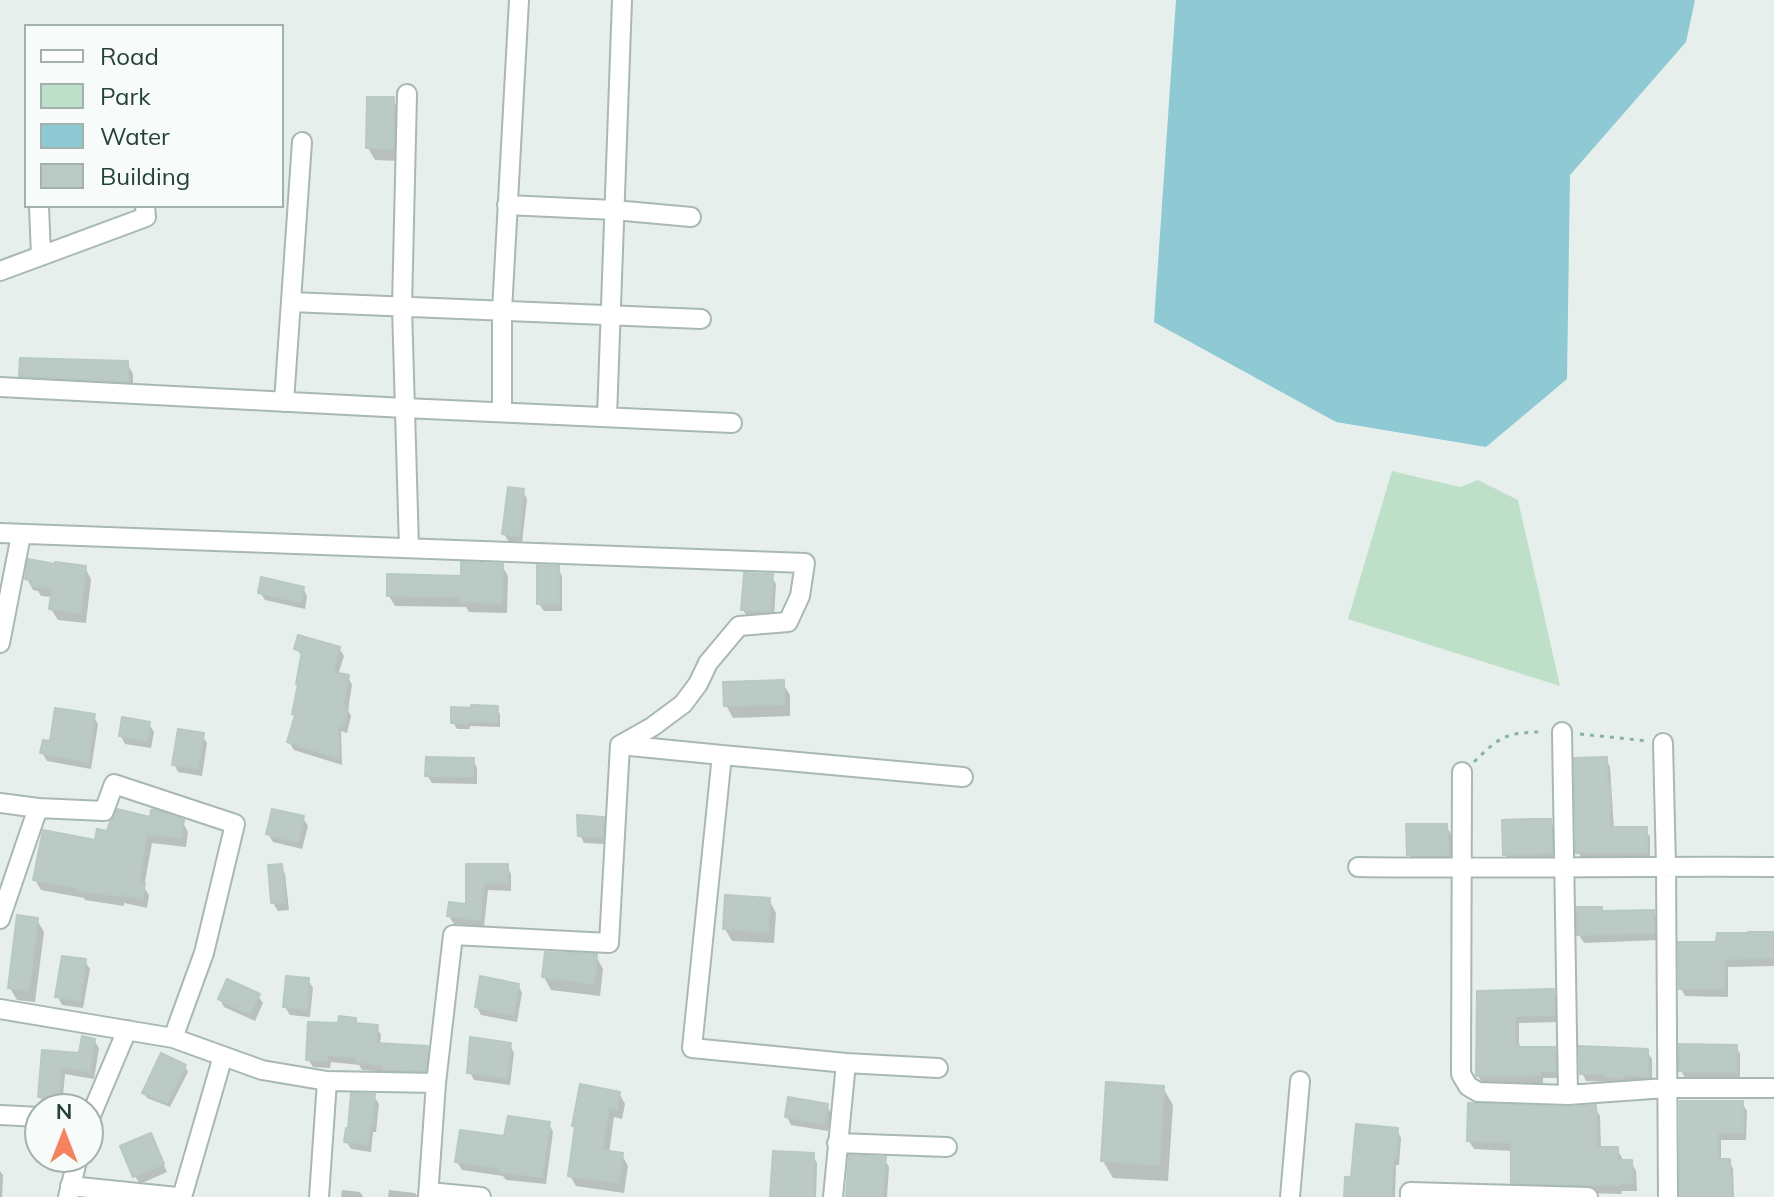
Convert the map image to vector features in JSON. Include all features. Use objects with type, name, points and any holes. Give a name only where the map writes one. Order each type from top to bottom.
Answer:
[{"type":"street","points":[[502,412],[502,311],[519,0]]},
{"type":"street","points":[[607,417],[622,0]]},
{"type":"street","points":[[407,94],[402,307],[409,548]]},
{"type":"street","points":[[284,402],[302,142]]},
{"type":"street","points":[[507,205],[691,217]]},
{"type":"street","points":[[39,208],[41,256]]},
{"type":"street","points":[[0,271],[146,217],[145,208]]},
{"type":"street","points":[[291,302],[701,319]]},
{"type":"street","points":[[0,387],[732,423]]},
{"type":"street","points":[[0,533],[805,563],[800,596],[788,622],[739,626],[708,663],[683,704],[620,745]]},
{"type":"street","points":[[0,643],[21,535]]},
{"type":"street","points":[[1562,732],[1568,1095]]},
{"type":"street","points":[[1663,743],[1668,1197]]},
{"type":"street","points":[[620,745],[963,777]]},
{"type":"street","points":[[481,1197],[429,1195],[436,1083],[453,935],[609,943],[620,745]]},
{"type":"street","points":[[722,755],[692,1048],[846,1063],[938,1068]]},
{"type":"street","points":[[1462,772],[1461,1074],[1468,1086],[1478,1092],[1568,1095],[1666,1088],[1774,1088]]},
{"type":"street","points":[[0,803],[104,811],[114,784],[235,824],[204,953],[173,1038]]},
{"type":"street","points":[[0,919],[38,808]]},
{"type":"street","points":[[1358,867],[1774,867]]},
{"type":"street","points":[[0,1009],[173,1038],[262,1070],[327,1081],[436,1083]]},
{"type":"street","points":[[100,1093],[127,1030]]},
{"type":"street","points":[[69,1192],[180,1197],[223,1056]]},
{"type":"street","points":[[833,1197],[846,1063]]},
{"type":"street","points":[[319,1197],[327,1081]]},
{"type":"street","points":[[1290,1197],[1300,1081]]},
{"type":"street","points":[[0,1115],[24,1116]]},
{"type":"street","points":[[837,1143],[947,1147]]},
{"type":"street","points":[[1410,1197],[1410,1192],[1588,1197]]},
{"type":"green space","points":[[1392,471],[1460,487],[1478,480],[1518,500],[1560,686],[1348,619]]},
{"type":"water","points":[[1176,0],[1695,0],[1686,42],[1570,175],[1567,379],[1486,447],[1336,422],[1154,322]]},
{"type":"building","points":[[367,97],[394,97],[393,149],[366,148]]},
{"type":"building","points":[[20,358],[128,361],[128,382],[19,376]]},
{"type":"building","points":[[508,487],[524,489],[519,536],[502,534]]},
{"type":"building","points":[[28,559],[86,566],[81,613],[49,609],[52,587],[32,586],[33,581],[25,579]]},
{"type":"building","points":[[461,562],[503,564],[502,603],[461,602],[461,597],[387,596],[387,574],[461,576]]},
{"type":"building","points":[[537,565],[559,566],[559,604],[537,604]]},
{"type":"building","points":[[744,573],[773,574],[770,611],[741,610]]},
{"type":"building","points":[[261,577],[304,587],[301,602],[258,593]]},
{"type":"building","points":[[298,635],[340,647],[333,672],[349,675],[343,706],[348,707],[343,726],[338,724],[339,758],[287,742],[295,715],[292,714],[302,651],[294,649]]},
{"type":"building","points":[[784,680],[784,704],[724,706],[723,682]]},
{"type":"building","points":[[471,705],[498,706],[497,722],[451,723],[451,707],[471,708]]},
{"type":"building","points":[[55,708],[95,714],[88,762],[40,753],[43,740],[50,741]]},
{"type":"building","points":[[122,717],[150,722],[147,741],[119,736]]},
{"type":"building","points":[[178,729],[204,733],[198,768],[172,765]]},
{"type":"building","points":[[426,757],[474,758],[473,777],[425,776]]},
{"type":"building","points":[[1607,757],[1610,827],[1647,827],[1647,853],[1576,853],[1574,758]]},
{"type":"building","points":[[117,809],[150,817],[151,810],[156,810],[184,820],[181,838],[147,834],[139,882],[145,883],[142,899],[77,891],[78,888],[33,880],[43,830],[95,840],[97,829],[107,831]]},
{"type":"building","points":[[272,809],[304,816],[298,842],[266,834]]},
{"type":"building","points":[[577,815],[604,817],[603,837],[578,836]]},
{"type":"building","points":[[1551,819],[1552,853],[1503,855],[1502,820]]},
{"type":"building","points":[[1406,824],[1447,824],[1448,855],[1407,855]]},
{"type":"building","points":[[282,864],[285,902],[271,903],[268,865]]},
{"type":"building","points":[[466,864],[508,864],[508,883],[484,883],[480,920],[447,916],[449,902],[466,904]]},
{"type":"building","points":[[725,895],[770,898],[768,932],[723,929]]},
{"type":"building","points":[[1577,907],[1602,907],[1602,911],[1654,910],[1654,933],[1577,935]]},
{"type":"building","points":[[17,915],[38,918],[29,991],[8,988]]},
{"type":"building","points":[[1774,932],[1774,958],[1725,959],[1724,989],[1679,989],[1678,942],[1716,942],[1717,933]]},
{"type":"building","points":[[545,952],[597,954],[594,984],[542,977]]},
{"type":"building","points":[[62,956],[86,959],[80,1001],[55,997]]},
{"type":"building","points":[[286,976],[309,978],[307,1009],[283,1007]]},
{"type":"building","points":[[480,976],[519,984],[513,1015],[475,1007]]},
{"type":"building","points":[[227,979],[260,994],[250,1014],[218,999]]},
{"type":"building","points":[[1554,989],[1555,1015],[1515,1016],[1515,1045],[1555,1047],[1556,1071],[1540,1071],[1540,1075],[1476,1076],[1477,991]]},
{"type":"building","points":[[339,1016],[356,1018],[356,1023],[378,1025],[376,1043],[428,1046],[425,1071],[383,1069],[383,1065],[356,1062],[356,1058],[327,1055],[327,1061],[306,1060],[308,1022],[338,1023]]},
{"type":"building","points":[[82,1036],[95,1039],[90,1072],[61,1067],[59,1093],[38,1093],[42,1050],[79,1053]]},
{"type":"building","points":[[470,1037],[511,1043],[507,1078],[467,1073]]},
{"type":"building","points":[[1679,1044],[1737,1045],[1737,1072],[1679,1071]]},
{"type":"building","points":[[1579,1046],[1648,1049],[1648,1076],[1623,1075],[1623,1078],[1606,1077],[1606,1074],[1580,1074]]},
{"type":"building","points":[[161,1053],[186,1065],[167,1103],[142,1093]]},
{"type":"building","points":[[1106,1082],[1164,1086],[1159,1165],[1101,1161]]},
{"type":"building","points":[[580,1084],[620,1092],[617,1109],[609,1108],[602,1150],[623,1153],[619,1183],[568,1176],[575,1126],[572,1126]]},
{"type":"building","points":[[351,1093],[375,1094],[367,1144],[344,1142]]},
{"type":"building","points":[[788,1097],[828,1104],[824,1124],[785,1117]]},
{"type":"building","points":[[1680,1101],[1743,1101],[1743,1133],[1718,1133],[1718,1159],[1730,1159],[1732,1197],[1680,1197]]},
{"type":"building","points":[[1468,1103],[1568,1107],[1596,1105],[1597,1147],[1618,1147],[1618,1160],[1632,1160],[1633,1183],[1595,1186],[1511,1183],[1511,1143],[1467,1141]]},
{"type":"building","points":[[508,1116],[550,1122],[542,1177],[455,1162],[460,1130],[504,1136]]},
{"type":"building","points":[[1356,1124],[1398,1128],[1391,1197],[1344,1197],[1345,1177],[1351,1177]]},
{"type":"building","points":[[151,1133],[164,1164],[133,1177],[120,1146]]},
{"type":"building","points":[[773,1151],[814,1153],[813,1197],[770,1197]]},
{"type":"building","points":[[849,1155],[886,1157],[882,1197],[846,1197]]}]
